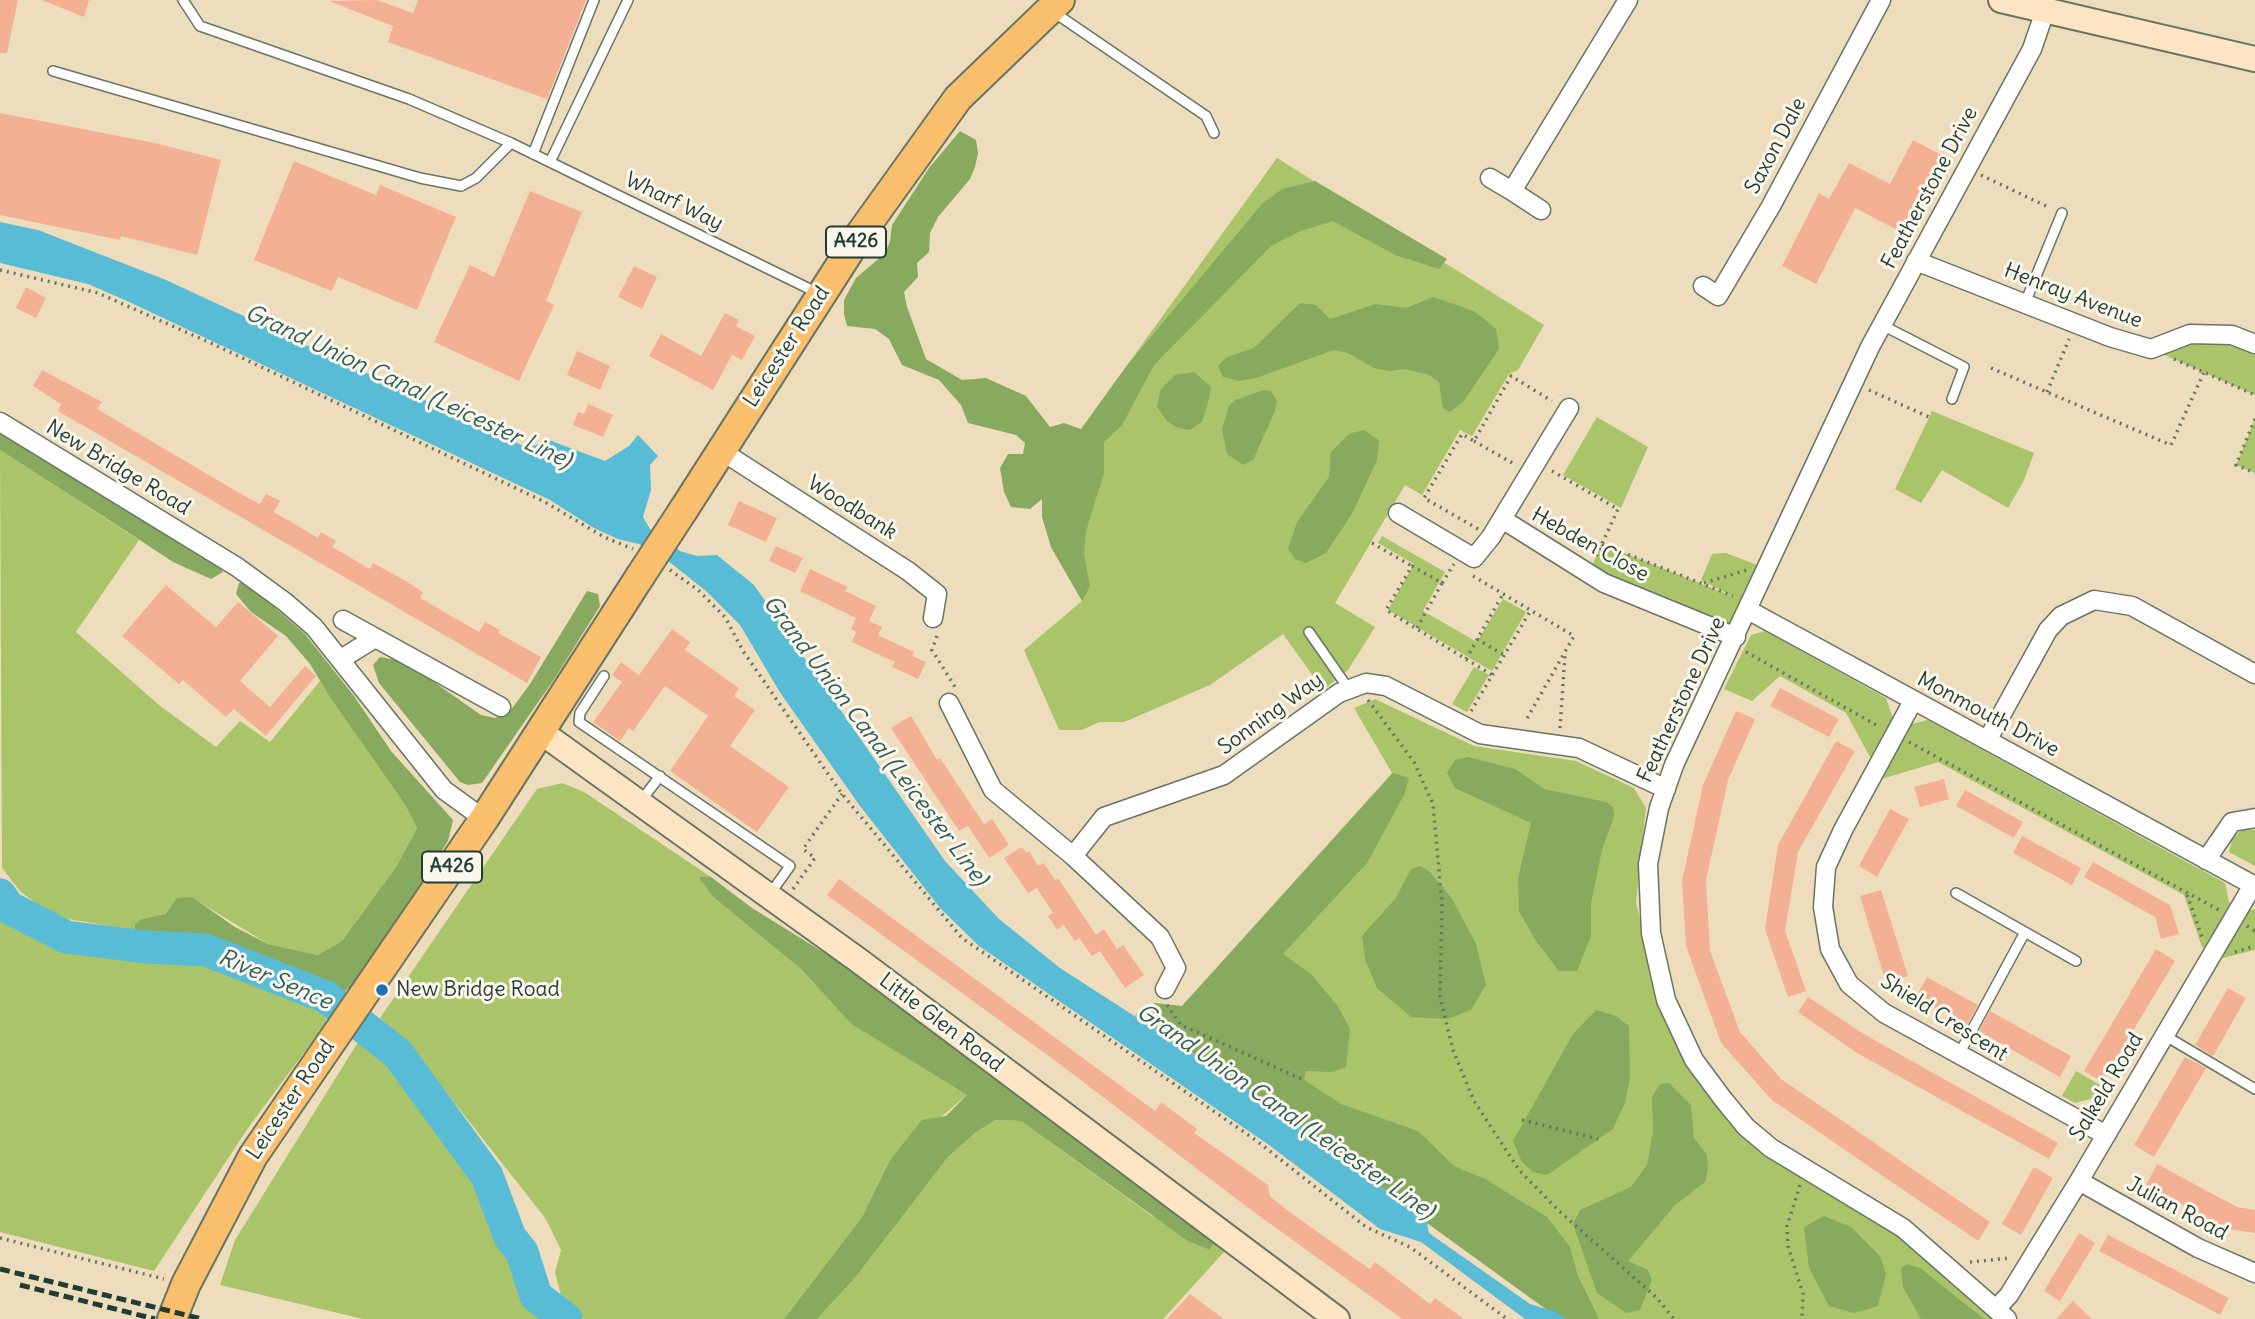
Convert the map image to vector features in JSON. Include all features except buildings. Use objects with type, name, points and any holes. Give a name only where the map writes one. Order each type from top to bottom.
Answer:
[{"type":"main road","points":[[2001,0],[2255,59]]},
{"type":"main road","name":"Leicester Road","points":[[172,1319],[186,1284],[253,1156],[484,819],[861,233],[958,99],[1055,5]]},
{"type":"main road","name":"Little Glen Road","points":[[541,732],[775,900],[1337,1319]]},
{"type":"street","points":[[1512,191],[1628,0]]},
{"type":"street","name":"Saxon Dale","points":[[1703,286],[1718,296],[1771,206],[1881,0]]},
{"type":"street","name":"Featherstone Drive","points":[[2002,1314],[1903,1228],[1808,1171],[1755,1134],[1723,1099],[1695,1060],[1666,1000],[1651,933],[1648,864],[1654,829],[1666,789],[1734,641],[1882,326],[2032,49],[2045,10]]},
{"type":"street","points":[[1490,178],[1541,210]]},
{"type":"street","name":"Henray Avenue","points":[[1916,261],[2075,323],[2151,349],[2190,334],[2232,335],[2255,344]]},
{"type":"street","name":"Hebden Close","points":[[1398,513],[1474,558],[1502,519],[1525,463],[1569,408]]},
{"type":"street","name":"New Bridge Road","points":[[0,422],[246,574],[304,619],[341,659],[383,718],[444,790],[484,819]]},
{"type":"street","name":"Woodbank","points":[[720,450],[908,571],[937,594],[933,618]]},
{"type":"street","name":"Hebden Close","points":[[1502,519],[1588,574],[1734,641]]},
{"type":"street","points":[[1988,738],[2048,630],[2061,616],[2094,600],[2132,606],[2255,674]]},
{"type":"street","name":"Monmouth Drive","points":[[1750,607],[1913,701],[1988,738],[2254,885]]},
{"type":"street","points":[[343,620],[470,699],[501,707]]},
{"type":"street","points":[[341,659],[375,638]]},
{"type":"street","name":"Sonning Way","points":[[1073,856],[1104,817],[1224,775],[1352,686],[1386,686],[1480,734],[1559,744],[1600,756],[1666,789]]},
{"type":"street","name":"Shield Crescent","points":[[1913,701],[1826,867],[1824,907],[1830,950],[1849,984],[1884,1013],[2104,1134]]},
{"type":"street","points":[[949,704],[993,790],[1073,856],[1160,937],[1176,968],[1165,989]]},
{"type":"street","points":[[2206,860],[2232,822],[2255,818]]},
{"type":"street","name":"Salkeld Road","points":[[2002,1314],[2104,1134],[2254,885]]},
{"type":"street","name":"Julian Road","points":[[2079,1181],[2198,1248],[2255,1273]]},
{"type":"lane","name":"Wharf Way","points":[[183,0],[200,26],[409,99],[511,143],[821,295]]},
{"type":"lane","points":[[533,154],[594,0]]},
{"type":"lane","points":[[550,162],[628,0]]},
{"type":"lane","points":[[1055,5],[1206,116],[1214,133]]},
{"type":"lane","points":[[53,71],[420,178],[461,186],[476,178],[511,143]]},
{"type":"lane","points":[[2025,303],[2062,213]]},
{"type":"lane","points":[[1882,326],[1964,367],[1952,399]]},
{"type":"lane","points":[[1309,632],[1352,686]]},
{"type":"lane","points":[[604,676],[580,713],[579,722],[790,866],[775,900]]},
{"type":"lane","points":[[640,802],[660,776]]},
{"type":"lane","points":[[1956,893],[2076,961]]},
{"type":"lane","points":[[1958,1056],[2025,932]]},
{"type":"lane","points":[[2164,1035],[2255,1089]]},
{"type":"path","points":[[1966,168],[2062,213]]},
{"type":"path","points":[[0,270],[98,293],[213,344],[545,502],[604,537],[635,550]]},
{"type":"path","points":[[2047,392],[2075,323]]},
{"type":"path","points":[[2151,349],[2255,394]]},
{"type":"path","points":[[1991,368],[2171,445],[2204,372]]},
{"type":"path","points":[[1474,441],[1511,376],[1552,400],[1546,411]]},
{"type":"path","points":[[1854,384],[1929,417]]},
{"type":"path","points":[[2255,419],[2236,465],[2255,473]]},
{"type":"path","points":[[1491,537],[1424,498],[1462,434],[1618,509],[1588,574]]},
{"type":"path","points":[[1373,543],[1442,583],[1417,628]]},
{"type":"path","points":[[1602,544],[1701,583],[1750,607]]},
{"type":"path","points":[[1453,565],[1574,636],[1515,739]]},
{"type":"path","points":[[1412,566],[1386,610],[1492,675]]},
{"type":"path","points":[[1701,583],[1760,566],[1769,567]]},
{"type":"path","points":[[667,568],[698,590],[725,617],[743,651],[842,794],[962,939],[1257,1141],[1366,1227],[1410,1247],[1507,1319]]},
{"type":"path","points":[[1466,659],[1503,594]]},
{"type":"path","points":[[1462,725],[1531,610]]},
{"type":"path","points":[[933,618],[942,625],[932,650],[958,691],[949,704]]},
{"type":"path","points":[[1477,639],[1504,655]]},
{"type":"path","points":[[1734,641],[1895,735],[2255,931]]},
{"type":"path","points":[[1559,744],[1565,652]]},
{"type":"path","points":[[1352,686],[1414,762],[1433,804],[1442,903],[1440,997],[1453,1050],[1474,1101],[1519,1170],[1558,1210],[1656,1297],[1674,1319]]},
{"type":"path","points":[[775,900],[815,858],[803,849],[842,794]]},
{"type":"path","points":[[2186,893],[2209,959]]},
{"type":"path","points":[[1165,989],[1167,1004],[1181,1025],[1304,1080]]},
{"type":"path","points":[[1522,1120],[1598,1139]]},
{"type":"path","points":[[1802,1319],[1802,1294],[1788,1246],[1787,1226],[1796,1191],[1808,1171]]},
{"type":"path","points":[[0,1238],[186,1284]]},
{"type":"path","points":[[1947,1264],[2033,1256]]},
{"type":"green space","points":[[960,131],[976,140],[978,153],[975,167],[970,179],[938,217],[930,233],[929,252],[917,263],[918,277],[904,292],[907,307],[926,359],[962,380],[986,378],[1026,396],[1050,427],[1064,423],[1081,429],[1125,368],[1262,204],[1282,189],[1315,181],[1447,259],[1439,269],[1395,255],[1333,221],[1301,231],[1271,246],[1154,365],[1122,425],[1104,442],[1104,473],[1086,531],[1084,554],[1090,586],[1082,601],[1051,547],[1042,517],[1042,499],[1030,509],[1011,507],[1004,492],[1000,468],[1008,454],[1023,454],[1025,443],[1016,435],[968,423],[961,405],[939,380],[902,365],[889,339],[875,329],[847,326],[844,300],[856,278],[884,254],[890,242],[892,225],[929,168]]},
{"type":"green space","points":[[1277,158],[1544,325],[1518,370],[1509,374],[1472,436],[1460,430],[1422,495],[1405,485],[1335,603],[1375,627],[1348,670],[1323,690],[1283,634],[1210,685],[1143,714],[1124,722],[1099,722],[1082,730],[1059,730],[1024,650],[1082,601],[1051,547],[1079,454],[1125,368]]},
{"type":"green space","points":[[1433,297],[1474,311],[1496,329],[1499,349],[1463,402],[1450,412],[1443,408],[1439,382],[1429,375],[1405,369],[1389,371],[1374,368],[1348,353],[1334,350],[1256,378],[1239,381],[1223,377],[1218,366],[1227,357],[1254,348],[1300,303],[1316,305],[1330,319],[1375,304],[1406,308]]},
{"type":"green space","points":[[2190,334],[2255,344],[2255,395],[2151,349]]},
{"type":"green space","points":[[1194,372],[1211,387],[1209,399],[1202,422],[1190,430],[1178,428],[1167,421],[1157,407],[1161,389],[1175,375]]},
{"type":"green space","points":[[1264,390],[1271,391],[1277,401],[1275,411],[1253,460],[1243,465],[1227,454],[1222,429],[1229,406],[1235,400]]},
{"type":"green space","points":[[1932,411],[2034,453],[2024,480],[2008,508],[1942,470],[1921,503],[1895,489]]},
{"type":"green space","points":[[1597,417],[1648,447],[1621,508],[1563,475]]},
{"type":"green space","points":[[2255,419],[2255,473],[2236,465]]},
{"type":"green space","points":[[0,429],[216,563],[223,572],[211,579],[173,562],[0,450]]},
{"type":"green space","points":[[1364,430],[1379,440],[1377,460],[1353,512],[1326,553],[1306,563],[1295,559],[1288,549],[1297,522],[1329,477],[1331,452],[1349,434]]},
{"type":"green space","points":[[0,450],[139,540],[76,632],[159,705],[216,747],[240,721],[270,742],[320,681],[404,803],[417,828],[396,867],[342,941],[318,955],[268,944],[191,897],[166,914],[135,924],[135,930],[67,919],[41,907],[21,892],[2,868]]},
{"type":"green space","points":[[1382,536],[1445,572],[1423,611],[1477,642],[1503,599],[1526,612],[1492,671],[1388,610],[1414,564],[1378,543]]},
{"type":"green space","points":[[1602,544],[1732,596],[1701,580],[1712,554],[1726,553],[1760,566],[1736,637],[1588,574]]},
{"type":"green space","points":[[239,583],[247,583],[305,634],[354,696],[391,751],[453,820],[448,841],[361,977],[343,993],[233,949],[135,930],[135,924],[142,919],[166,914],[177,898],[192,897],[235,927],[268,944],[318,955],[342,941],[396,867],[417,828],[404,803],[310,664],[286,636],[251,612],[236,594]]},
{"type":"green space","points":[[587,591],[598,594],[600,606],[555,678],[482,783],[468,785],[460,782],[379,683],[373,665],[380,657],[397,660],[414,668],[481,715],[495,718],[508,714],[530,684]]},
{"type":"green space","points":[[1765,631],[1886,698],[1892,716],[1908,725],[1928,720],[2225,883],[2229,902],[2247,911],[2255,909],[2255,950],[2223,958],[2202,947],[2184,895],[1938,762],[1882,779],[1846,713],[1780,676],[1752,701],[1724,689],[1751,635]]},
{"type":"green space","points":[[1474,667],[1489,675],[1467,712],[1452,704]]},
{"type":"green space","points":[[1375,699],[1474,746],[1576,761],[1634,788],[1646,808],[1636,902],[1659,1007],[1710,1099],[1762,1149],[1895,1234],[1993,1319],[1566,1319],[1294,1119],[1167,1035],[1182,1006],[1392,773],[1354,708]]},
{"type":"green space","points":[[1468,757],[1515,769],[1544,789],[1606,802],[1613,807],[1614,816],[1602,850],[1591,903],[1591,936],[1577,971],[1559,971],[1536,941],[1519,911],[1518,879],[1531,823],[1455,788],[1447,773],[1455,760]]},
{"type":"green space","points":[[1393,773],[1409,778],[1404,795],[1367,863],[1283,954],[1311,974],[1337,1005],[1350,1029],[1346,1067],[1332,1072],[1306,1071],[1304,1080],[1341,1104],[1418,1131],[1454,1166],[1485,1179],[1547,1217],[1570,1247],[1578,1276],[1599,1319],[1566,1319],[1547,1310],[1427,1223],[1294,1119],[1135,1016],[1140,1009],[1155,1003],[1182,1006]]},
{"type":"green space","points":[[562,783],[584,792],[711,877],[700,877],[713,897],[801,969],[851,1024],[967,1095],[890,1160],[862,1217],[784,1319],[584,1319],[561,1296],[555,1272],[561,1250],[546,1219],[442,1087],[380,1018],[537,789]]},
{"type":"green space","points":[[2241,830],[2255,830],[2255,866],[2229,852],[2232,840]]},
{"type":"green space","points":[[1420,866],[1430,872],[1451,897],[1476,944],[1486,985],[1471,1010],[1447,1019],[1411,1017],[1377,988],[1365,959],[1362,936],[1396,898],[1411,869]]},
{"type":"green space","points":[[699,877],[711,877],[752,908],[836,960],[1214,1242],[1210,1250],[1188,1241],[1021,1121],[996,1120],[976,1132],[948,1157],[855,1278],[817,1319],[784,1319],[862,1217],[890,1160],[922,1120],[946,1116],[967,1095],[851,1024],[801,969],[713,897]]},
{"type":"green space","points":[[0,901],[14,916],[62,944],[115,952],[209,955],[326,1001],[326,1023],[248,1128],[154,1271],[0,1232]]},
{"type":"green space","points":[[1596,1010],[1616,1016],[1629,1026],[1630,1078],[1625,1103],[1613,1129],[1547,1175],[1532,1172],[1521,1160],[1513,1141],[1573,1034]]},
{"type":"green space","points":[[366,1039],[384,1050],[400,1078],[501,1202],[514,1231],[525,1282],[536,1306],[554,1319],[363,1319],[220,1285],[235,1240],[358,1042]]},
{"type":"green space","points":[[2076,1071],[2114,1093],[2075,1103],[2062,1096]]},
{"type":"green space","points":[[1669,1083],[1691,1105],[1694,1138],[1707,1155],[1708,1170],[1705,1182],[1675,1205],[1628,1261],[1648,1270],[1652,1280],[1640,1310],[1626,1313],[1597,1293],[1573,1224],[1580,1210],[1631,1187],[1647,1165],[1653,1132],[1652,1097],[1660,1084]]},
{"type":"green space","points":[[996,1120],[1021,1121],[1152,1216],[1214,1242],[1224,1252],[1163,1319],[817,1319],[855,1278],[948,1157],[976,1132]]},
{"type":"green space","points":[[1824,1216],[1851,1227],[1880,1256],[1886,1274],[1878,1306],[1854,1313],[1829,1306],[1809,1268],[1804,1227]]},
{"type":"green space","points":[[1907,1264],[1920,1268],[1984,1319],[1921,1319],[1903,1287],[1901,1268]]},
{"type":"water","points":[[0,222],[38,230],[166,280],[528,448],[549,440],[605,461],[629,446],[638,435],[658,456],[650,465],[651,490],[643,517],[650,529],[680,551],[697,556],[717,555],[754,585],[945,861],[999,919],[1060,968],[1294,1119],[1427,1223],[1429,1233],[1530,1304],[1556,1312],[1566,1319],[1525,1319],[1421,1242],[1380,1229],[1269,1145],[979,946],[941,909],[860,806],[781,694],[740,625],[706,591],[672,564],[639,544],[618,539],[594,528],[550,500],[127,301],[88,284],[0,263]]},
{"type":"waterway","name":"River Sence","points":[[0,895],[8,907],[66,937],[146,947],[206,950],[326,997],[398,1054],[487,1176],[510,1237],[522,1252],[536,1296],[566,1319]]},
{"type":"railway","points":[[0,1269],[202,1319]]},
{"type":"railway","points":[[20,1285],[155,1319]]},
{"type":"place","name":"New Bridge Road","points":[[382,990]]},
{"type":"water label","name":"Grand Union Canal (Leicester Line)","points":[[408,387]]},
{"type":"water label","name":"Grand Union Canal (Leicester Line)","points":[[875,741]]},
{"type":"water label","name":"Grand Union Canal (Leicester Line)","points":[[1285,1112]]}]
